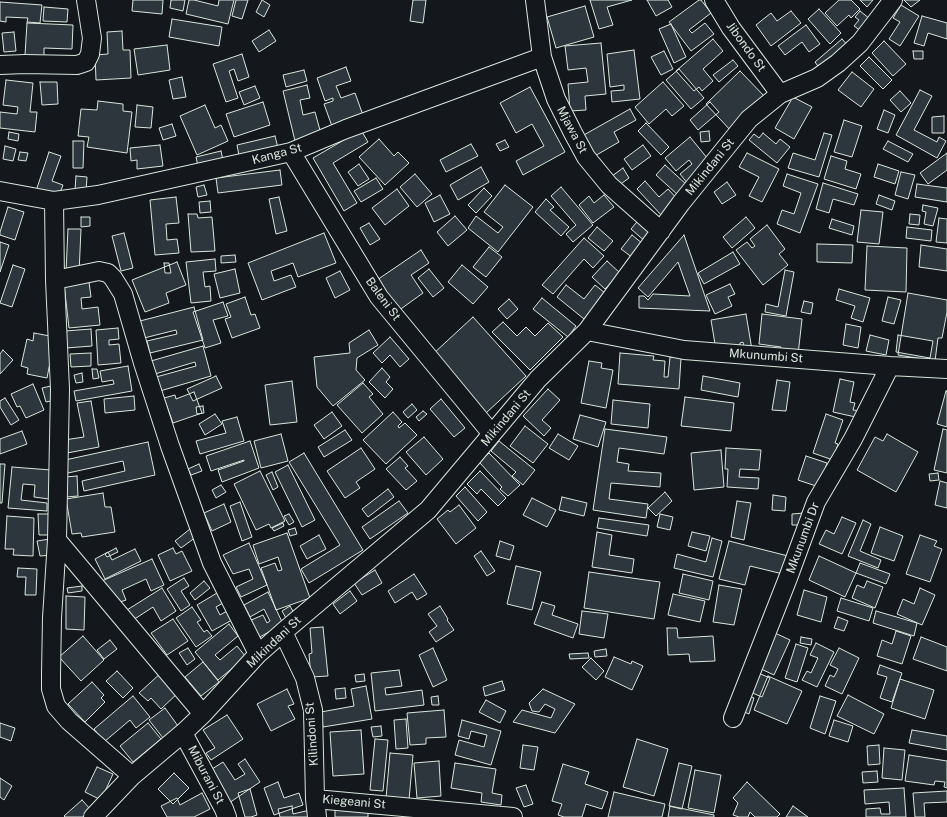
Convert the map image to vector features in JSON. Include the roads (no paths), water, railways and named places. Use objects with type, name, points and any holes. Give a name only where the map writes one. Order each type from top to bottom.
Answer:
[{"type":"street","points":[[0,65],[77,65],[86,62],[90,54],[92,38],[86,0]]},
{"type":"street","name":"Mjawa St","points":[[535,0],[542,57],[556,99],[586,157],[609,185],[661,231]]},
{"type":"street","name":"Jibondo St","points":[[714,0],[731,28],[780,94]]},
{"type":"street","name":"Mikindani St","points":[[93,817],[132,776],[203,714],[258,654],[428,510],[538,379],[587,331],[681,203],[749,119],[780,94],[817,78],[838,63],[860,44],[892,0]]},
{"type":"street","name":"Kanga St","points":[[0,191],[54,201],[98,196],[291,152],[346,129],[542,57]]},
{"type":"street","name":"Baleni St","points":[[291,152],[379,297],[492,434]]},
{"type":"street","points":[[54,201],[60,389],[57,540],[52,618],[51,689],[56,706],[69,721],[132,776]]},
{"type":"street","points":[[56,280],[99,272],[108,273],[123,294],[143,363],[212,563],[258,654]]},
{"type":"street","name":"Mkunumbi St","points":[[587,331],[684,350],[947,369]]},
{"type":"street","name":"Mkunumbi Dr","points":[[733,718],[816,502],[853,439],[890,366]]},
{"type":"street","points":[[57,540],[203,714]]},
{"type":"street","name":"Kilindoni St","points":[[283,632],[305,678],[313,710],[315,799],[317,817]]},
{"type":"street","name":"Miburani St","points":[[183,733],[227,817]]},
{"type":"street","name":"Kiegeani St","points":[[315,799],[512,817]]}]
